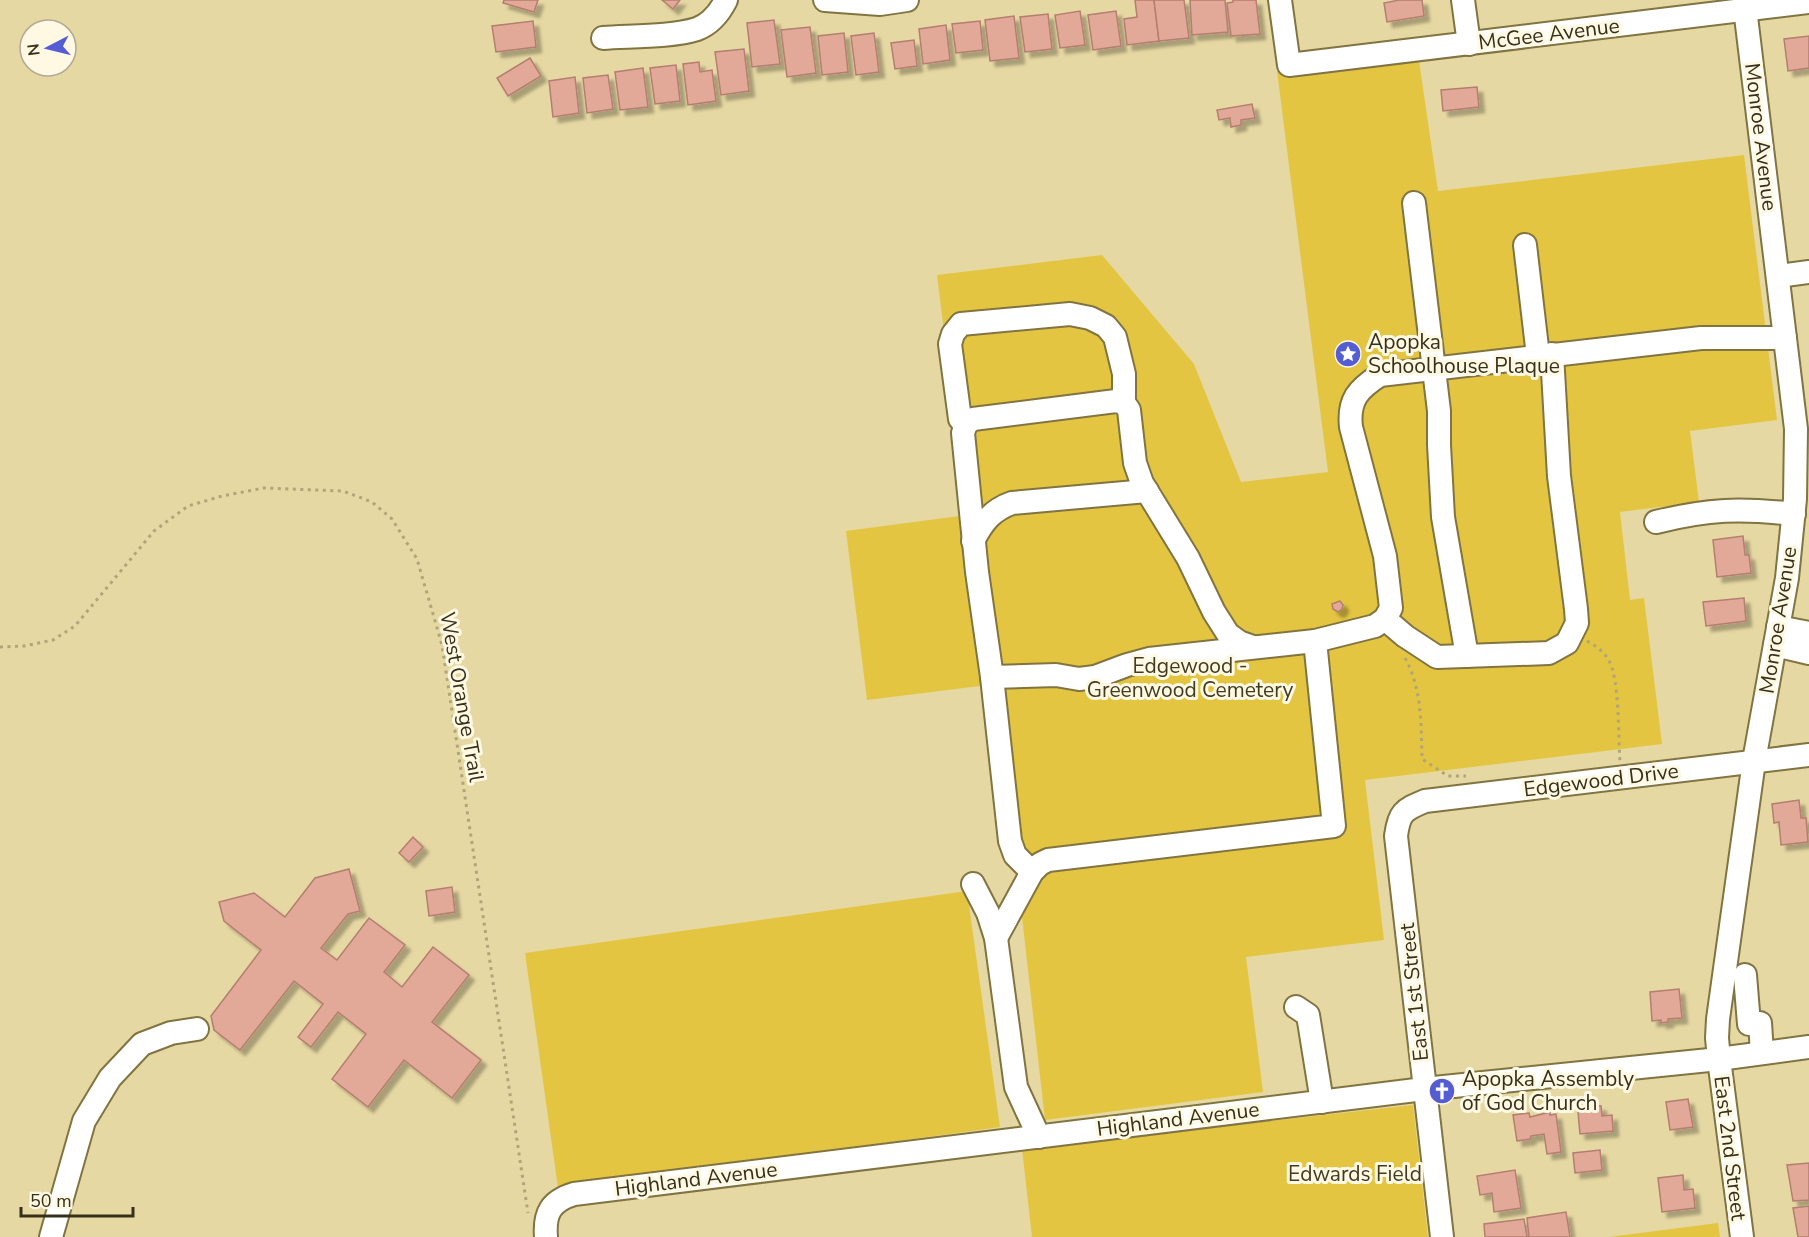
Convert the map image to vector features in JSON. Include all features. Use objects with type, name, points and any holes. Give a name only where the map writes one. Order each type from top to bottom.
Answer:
[{"type":"street","points":[[603,38],[677,33],[699,28],[718,14],[726,0]]},
{"type":"street","points":[[825,0],[880,4],[907,0]]},
{"type":"street","name":"McGee Avenue","points":[[1280,0],[1288,65],[1469,44],[1744,5],[1809,2]]},
{"type":"street","points":[[1463,0],[1469,44]]},
{"type":"street","name":"Monroe Avenue","points":[[1719,1059],[1718,1019],[1754,761],[1786,578],[1794,514],[1796,429],[1744,5]]},
{"type":"street","points":[[1414,203],[1439,411],[1443,517],[1467,656]]},
{"type":"street","points":[[1385,619],[1405,636],[1437,657],[1549,653],[1567,643],[1577,622],[1545,355],[1526,245]]},
{"type":"street","points":[[1778,276],[1809,272]]},
{"type":"street","points":[[966,424],[960,419],[950,344],[953,334],[961,324],[1070,314],[1090,318],[1106,326],[1115,337],[1124,375],[1124,403],[1129,410],[1135,463],[1147,491],[1188,558],[1214,612],[1228,634],[1253,648]]},
{"type":"street","points":[[992,677],[1056,675],[1079,679],[1095,678],[1149,659],[1315,641],[1375,626],[1385,619],[1391,608],[1385,556],[1351,427],[1350,413],[1355,397],[1368,383],[1380,375],[1701,338],[1785,338]]},
{"type":"street","points":[[1032,872],[1015,855],[1010,841],[963,433],[966,424],[973,418],[1116,401],[1124,403]]},
{"type":"street","points":[[974,541],[981,526],[992,513],[1012,502],[1147,491]]},
{"type":"street","points":[[1656,522],[1719,510],[1744,509],[1794,514]]},
{"type":"street","points":[[1776,636],[1809,633]]},
{"type":"street","points":[[1776,636],[1809,653]]},
{"type":"street","points":[[996,938],[1032,872],[1048,860],[1334,826],[1315,641]]},
{"type":"street","name":"Edgewood Drive","points":[[1398,818],[1409,808],[1425,801],[1809,755]]},
{"type":"street","name":"East 1st Street","points":[[1398,818],[1396,837],[1442,1237]]},
{"type":"street","points":[[973,884],[988,914],[996,938],[1016,1087],[1039,1137]]},
{"type":"street","points":[[1745,975],[1749,1024],[1760,1023],[1762,1053]]},
{"type":"street","points":[[1296,1007],[1308,1015],[1322,1101]]},
{"type":"street","points":[[51,1237],[84,1121],[110,1078],[142,1044],[171,1032],[197,1029]]},
{"type":"street","name":"Highland Avenue","points":[[546,1237],[546,1220],[551,1207],[561,1198],[574,1194],[1322,1101],[1719,1059],[1809,1047]]},
{"type":"street","name":"East 2nd Street","points":[[1719,1059],[1742,1237]]},
{"type":"path","name":"West Orange Trail","points":[[0,648],[53,640],[75,626],[154,531],[188,506],[222,496],[264,488],[343,491],[372,502],[392,519],[417,560],[442,645],[528,1214]]},
{"type":"path","points":[[1571,634],[1596,646],[1609,660],[1615,685],[1621,777]]},
{"type":"path","points":[[1401,652],[1418,690],[1422,759],[1448,776],[1469,777]]},
{"type":"green space","name":"Edgewood - Greenwood Cemetery","points":[[1418,54],[1438,191],[1744,155],[1777,420],[1690,431],[1699,502],[1620,512],[1630,600],[1644,598],[1662,744],[1365,780],[1384,940],[1246,957],[1263,1092],[1045,1120],[1016,864],[988,685],[867,700],[846,531],[967,515],[937,275],[1102,255],[1194,364],[1241,482],[1328,472],[1277,71]]},
{"type":"green space","points":[[967,891],[1000,1127],[558,1188],[525,953]]},
{"type":"green space","name":"Edwards Field","points":[[1413,1105],[1428,1237],[1032,1237],[1022,1149]]},
{"type":"green space","points":[[1718,1223],[1720,1237],[1609,1237]]},
{"type":"building","points":[[504,0],[538,0],[534,12],[503,3]]},
{"type":"building","points":[[662,0],[680,0],[673,9]]},
{"type":"building","points":[[1135,0],[1154,0],[1159,41],[1127,45],[1124,19],[1137,17]]},
{"type":"building","points":[[1154,0],[1184,0],[1189,38],[1159,41]]},
{"type":"building","points":[[1190,0],[1225,0],[1228,32],[1192,35]]},
{"type":"building","points":[[1233,0],[1256,0],[1260,34],[1231,36],[1227,3]]},
{"type":"building","points":[[1399,0],[1422,0],[1424,16],[1387,22],[1384,3]]},
{"type":"building","points":[[1080,11],[1085,45],[1060,48],[1055,15]]},
{"type":"building","points":[[1116,11],[1121,46],[1093,50],[1088,15]]},
{"type":"building","points":[[1048,14],[1052,49],[1025,52],[1020,17]]},
{"type":"building","points":[[1014,16],[1019,58],[990,61],[985,20]]},
{"type":"building","points":[[774,20],[780,64],[752,67],[747,23]]},
{"type":"building","points":[[533,21],[536,47],[496,52],[492,26]]},
{"type":"building","points":[[980,21],[983,50],[956,53],[952,24]]},
{"type":"building","points":[[946,25],[950,60],[923,64],[919,29]]},
{"type":"building","points":[[810,27],[816,73],[787,77],[781,30]]},
{"type":"building","points":[[844,33],[848,72],[822,75],[818,36]]},
{"type":"building","points":[[874,33],[879,72],[856,75],[851,36]]},
{"type":"building","points":[[1809,36],[1809,68],[1788,71],[1784,39]]},
{"type":"building","points":[[914,40],[917,66],[895,69],[891,43]]},
{"type":"building","points":[[744,49],[749,91],[721,95],[715,52]]},
{"type":"building","points":[[530,58],[541,76],[508,96],[497,78]]},
{"type":"building","points":[[699,62],[700,72],[712,70],[716,101],[688,105],[683,64]]},
{"type":"building","points":[[676,65],[680,101],[655,104],[650,68]]},
{"type":"building","points":[[643,68],[648,107],[620,110],[615,72]]},
{"type":"building","points":[[608,75],[613,109],[587,113],[583,78]]},
{"type":"building","points":[[575,77],[579,113],[553,117],[549,81]]},
{"type":"building","points":[[1477,87],[1479,107],[1443,111],[1441,90]]},
{"type":"building","points":[[1252,104],[1255,118],[1241,120],[1241,125],[1231,127],[1230,118],[1219,120],[1217,110]]},
{"type":"building","points":[[1743,536],[1745,555],[1749,555],[1751,573],[1717,577],[1713,540]]},
{"type":"building","points":[[1744,598],[1746,621],[1706,626],[1703,602]]},
{"type":"building","points":[[1340,601],[1343,605],[1338,612],[1333,609],[1332,604]]},
{"type":"building","points":[[1799,800],[1801,818],[1806,818],[1808,842],[1781,845],[1779,822],[1774,823],[1772,804]]},
{"type":"building","points":[[413,837],[423,847],[409,862],[399,853]]},
{"type":"building","points":[[349,869],[360,911],[348,914],[321,948],[337,960],[369,918],[405,945],[384,972],[402,987],[433,947],[469,975],[432,1022],[481,1060],[452,1098],[404,1060],[368,1107],[332,1079],[366,1034],[338,1012],[311,1047],[298,1037],[323,1004],[294,981],[240,1050],[214,1030],[211,1016],[261,950],[224,921],[219,902],[254,893],[285,917],[315,878]]},
{"type":"building","points":[[452,887],[455,912],[429,916],[426,891]]},
{"type":"building","points":[[1679,989],[1682,1018],[1668,1019],[1668,1022],[1661,1023],[1661,1020],[1652,1021],[1650,992]]},
{"type":"building","points":[[1688,1099],[1693,1127],[1670,1130],[1666,1102]]},
{"type":"building","points":[[1589,1105],[1601,1106],[1602,1116],[1612,1115],[1613,1131],[1580,1134],[1578,1112],[1589,1111]]},
{"type":"building","points":[[1550,1112],[1550,1115],[1556,1114],[1561,1152],[1547,1154],[1544,1134],[1517,1141],[1513,1115],[1529,1113],[1530,1117]]},
{"type":"building","points":[[1600,1150],[1602,1170],[1575,1173],[1573,1153]]},
{"type":"building","points":[[1809,1163],[1809,1200],[1793,1201],[1787,1165]]},
{"type":"building","points":[[1515,1170],[1521,1208],[1494,1212],[1492,1193],[1480,1195],[1477,1176]]},
{"type":"building","points":[[1683,1175],[1684,1190],[1693,1189],[1695,1208],[1662,1212],[1658,1178]]},
{"type":"building","points":[[1809,1206],[1809,1237],[1798,1237],[1793,1208]]},
{"type":"building","points":[[1566,1212],[1570,1237],[1529,1237],[1527,1218]]},
{"type":"building","points":[[1524,1219],[1527,1237],[1485,1237],[1484,1224]]},
{"type":"place","name":"Apopka Schoolhouse Plaque","points":[[1348,354]]},
{"type":"place","name":"Apopka Assembly of God Church","points":[[1442,1091]]}]
